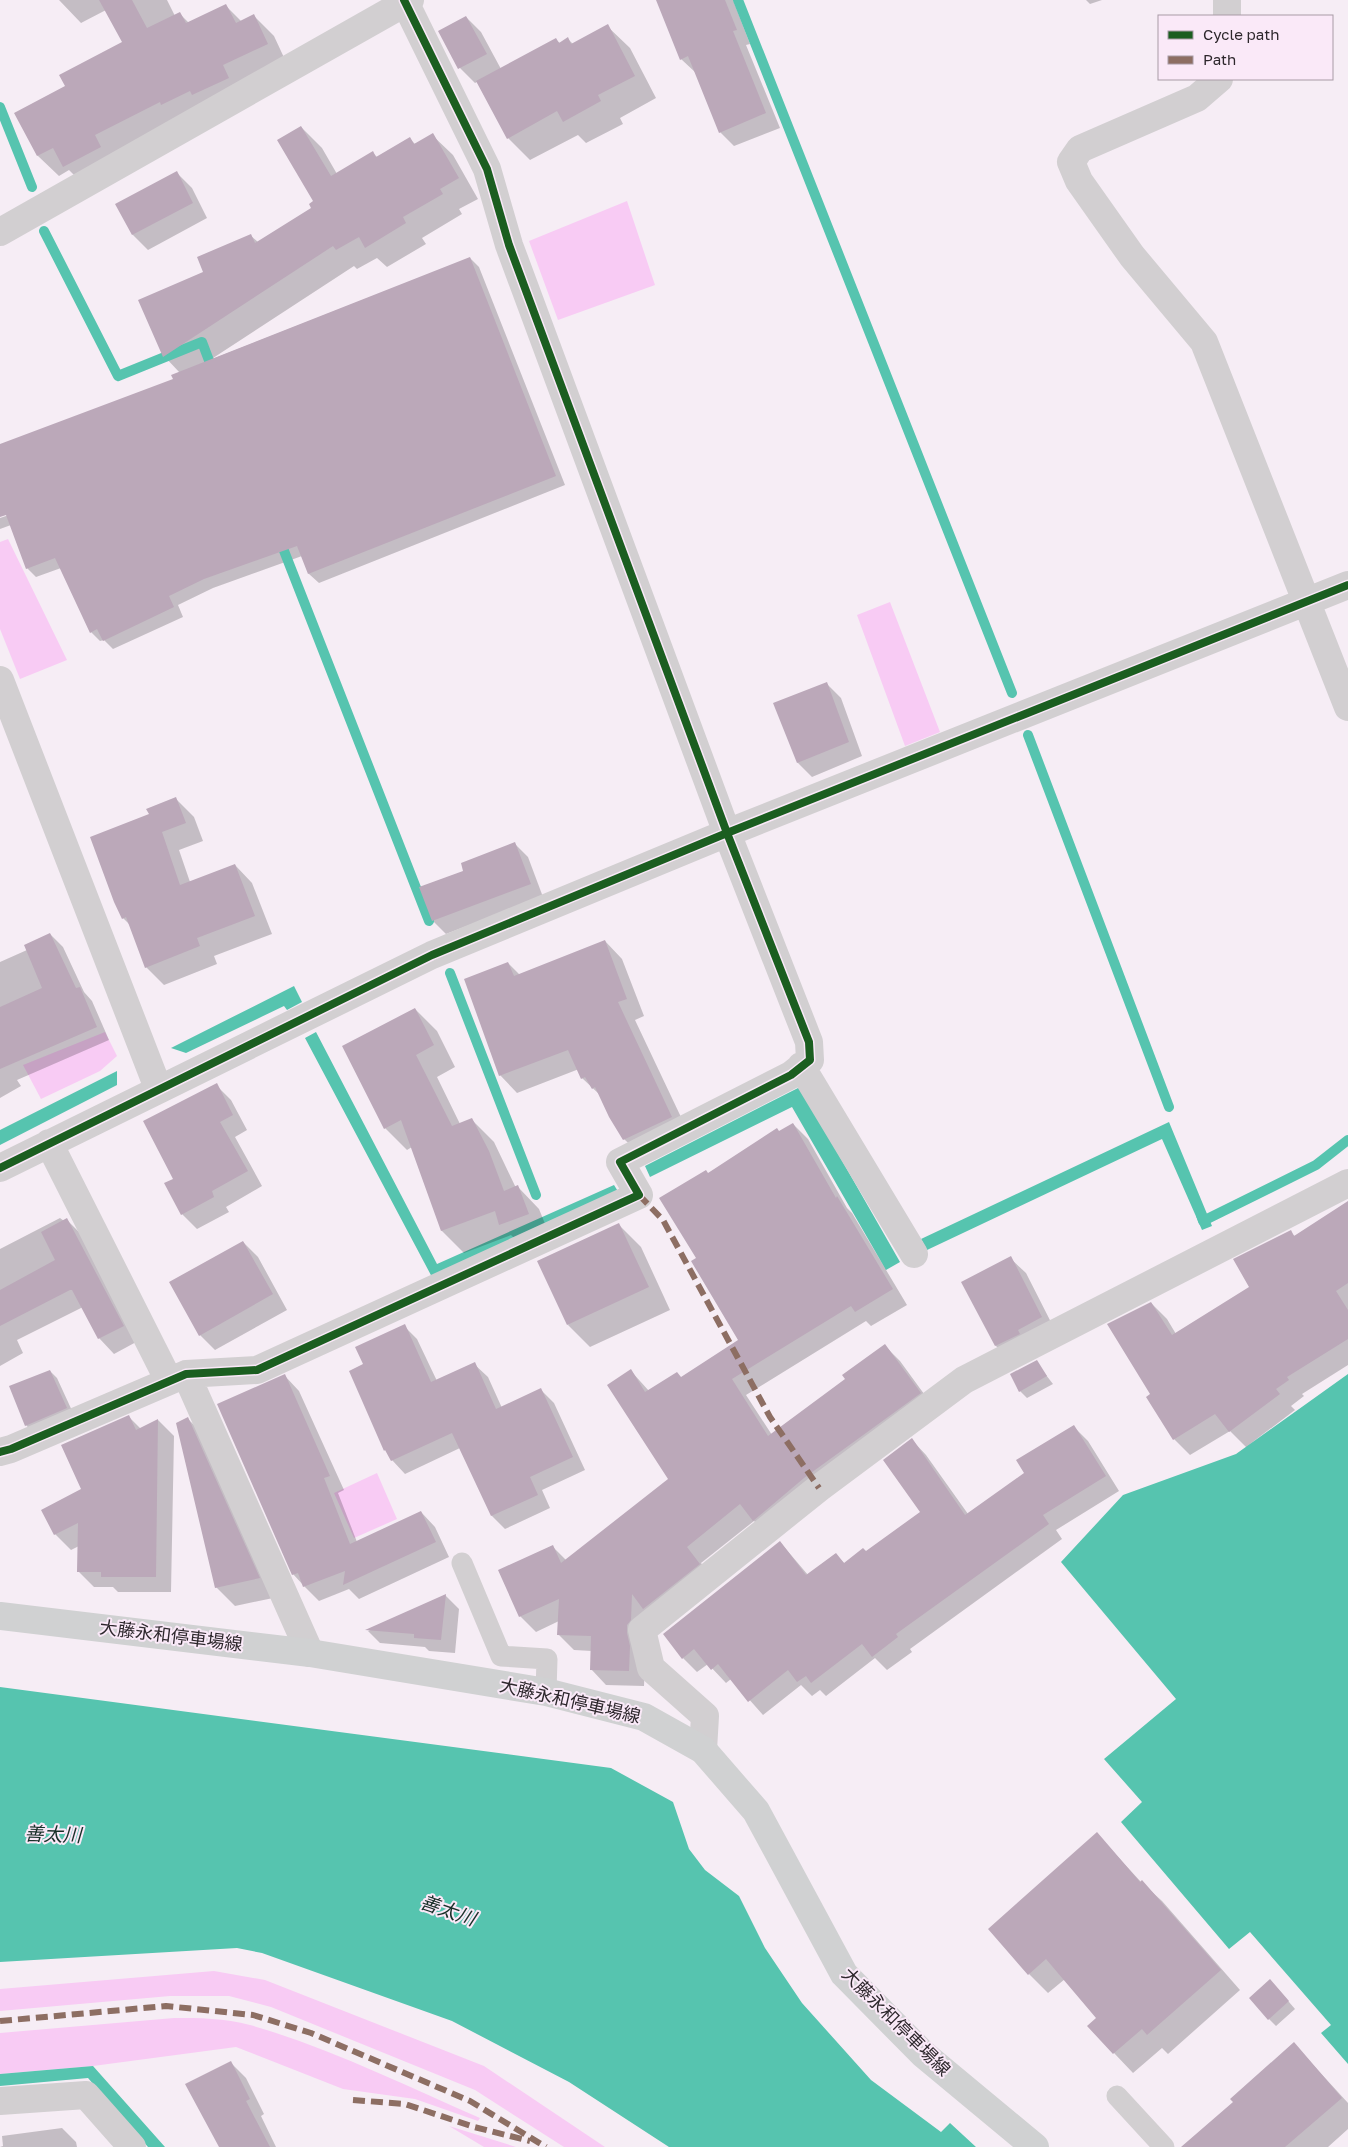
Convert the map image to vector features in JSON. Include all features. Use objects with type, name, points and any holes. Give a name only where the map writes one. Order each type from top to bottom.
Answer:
[{"type":"main road","name":"大藤永和停車場線","points":[[0,1616],[310,1653],[546,1692],[644,1717],[703,1750],[756,1811],[844,1974],[923,2054],[1035,2147]]},
{"type":"street","points":[[1227,0],[1227,15]]},
{"type":"street","points":[[0,232],[406,1],[487,169],[509,245],[727,833],[809,1042],[810,1060],[791,1075],[620,1162],[639,1196],[257,1370],[178,1377],[11,1449],[0,1452]]},
{"type":"street","points":[[1218,80],[1197,98],[1080,149],[1071,162],[1079,181],[1132,256],[1204,342],[1348,707]]},
{"type":"street","points":[[0,1168],[158,1088],[432,955],[727,833],[1348,585]]},
{"type":"street","points":[[0,680],[7,720],[158,1088]]},
{"type":"street","points":[[801,1066],[914,1254]]},
{"type":"street","points":[[49,1143],[178,1377],[310,1653]]},
{"type":"street","points":[[703,1750],[705,1716],[651,1668],[642,1630],[818,1488],[964,1380],[1348,1183]]},
{"type":"street","points":[[0,2101],[86,2094],[132,2147]]},
{"type":"lane","points":[[462,1563],[501,1656],[547,1659],[546,1692]]},
{"type":"lane","points":[[1117,2096],[1164,2147]]},
{"type":"shaded area","points":[[627,201],[655,285],[558,320],[529,241]]},
{"type":"shaded area","points":[[8,539],[67,660],[20,679],[0,629],[0,542]]},
{"type":"shaded area","points":[[890,602],[940,732],[905,746],[857,615]]},
{"type":"shaded area","points":[[105,1032],[117,1056],[100,1071],[41,1099],[23,1065]]},
{"type":"shaded area","points":[[377,1473],[397,1519],[354,1538],[334,1493]]},
{"type":"shaded area","points":[[214,1971],[265,1980],[484,2066],[605,2147],[564,2147],[475,2090],[271,2007],[229,1996],[170,1996],[0,2011],[0,1989]]},
{"type":"shaded area","points":[[174,2018],[231,2021],[279,2034],[366,2068],[480,2118],[478,2121],[415,2099],[343,2089],[236,2047],[93,2066],[0,2074],[0,2033]]},
{"type":"shaded area","points":[[449,2126],[516,2147],[484,2147]]},
{"type":"water","points":[[294,986],[302,1002],[287,1010],[284,1006],[186,1053],[171,1048]]},
{"type":"water","points":[[316,1032],[437,1264],[614,1185],[619,1193],[433,1279],[305,1038]]},
{"type":"water","points":[[117,1071],[117,1085],[0,1145],[0,1130]]},
{"type":"water","points":[[800,1087],[900,1262],[886,1270],[792,1107],[650,1177],[645,1166]]},
{"type":"water","points":[[1169,1122],[1212,1226],[1202,1230],[1162,1139],[927,1250],[921,1239]]},
{"type":"water","points":[[1348,1374],[1348,2064],[1321,2033],[1331,2025],[1250,1932],[1229,1949],[1121,1822],[1142,1802],[1104,1759],[1176,1699],[1061,1562],[1123,1495],[1236,1454]]},
{"type":"water","name":"善太川","points":[[0,1687],[611,1768],[673,1802],[689,1849],[705,1870],[739,1896],[765,1948],[802,2003],[871,2080],[941,2132],[950,2123],[976,2147],[669,2147],[569,2082],[452,2021],[262,1953],[237,1948],[0,1962]]},
{"type":"water","points":[[93,2066],[165,2147],[148,2147],[88,2078],[0,2086],[0,2074]]},
{"type":"building","points":[[99,0],[132,0],[147,28],[180,12],[186,23],[226,4],[236,23],[254,14],[268,44],[223,65],[229,78],[192,95],[190,91],[161,105],[160,102],[95,135],[101,147],[63,167],[53,148],[37,156],[14,113],[65,86],[59,75],[122,42]]},
{"type":"building","points":[[656,0],[725,0],[737,30],[733,31],[766,113],[719,133],[688,56],[680,60]]},
{"type":"building","points":[[466,16],[487,54],[458,69],[438,31]]},
{"type":"building","points":[[608,24],[635,76],[598,95],[601,101],[563,122],[557,111],[507,139],[476,81],[556,38],[559,43],[568,37],[571,44]]},
{"type":"building","points":[[301,126],[331,176],[373,151],[376,157],[410,137],[414,144],[433,133],[459,178],[440,189],[443,194],[403,217],[406,223],[365,248],[359,237],[336,250],[333,246],[163,357],[138,300],[203,272],[197,257],[251,234],[255,243],[311,208],[309,204],[313,201],[277,140]]},
{"type":"building","points":[[177,171],[193,203],[132,235],[115,204]]},
{"type":"building","points":[[470,257],[556,476],[308,574],[297,546],[204,579],[169,596],[174,607],[103,641],[97,629],[90,633],[55,558],[26,569],[6,515],[0,517],[0,444],[173,379],[171,375]]},
{"type":"building","points":[[827,682],[849,742],[797,763],[773,703]]},
{"type":"building","points":[[176,797],[186,823],[162,832],[180,885],[235,864],[255,916],[197,938],[200,946],[145,968],[126,917],[122,919],[114,902],[90,837],[149,814],[146,809]]},
{"type":"building","points":[[515,842],[531,884],[432,921],[419,887],[463,871],[461,863]]},
{"type":"building","points":[[50,933],[76,988],[80,987],[97,1027],[0,1069],[0,1007],[42,988],[24,945]]},
{"type":"building","points":[[605,940],[627,999],[618,1002],[672,1117],[623,1140],[609,1117],[595,1087],[592,1089],[585,1077],[581,1079],[568,1050],[499,1076],[464,979],[508,962],[514,976]]},
{"type":"building","points":[[415,1008],[434,1045],[416,1055],[452,1126],[472,1118],[489,1151],[504,1191],[518,1185],[529,1214],[499,1225],[495,1211],[441,1231],[401,1120],[384,1129],[342,1046]]},
{"type":"building","points":[[217,1083],[233,1115],[220,1122],[248,1171],[212,1191],[214,1197],[181,1215],[164,1183],[173,1179],[143,1121]]},
{"type":"building","points":[[793,1123],[836,1198],[837,1196],[893,1289],[855,1312],[851,1306],[732,1379],[768,1436],[845,1379],[842,1375],[885,1344],[921,1393],[804,1478],[753,1521],[740,1504],[687,1547],[700,1564],[643,1609],[632,1594],[631,1620],[627,1625],[630,1646],[629,1671],[590,1670],[591,1636],[557,1635],[559,1599],[519,1617],[498,1570],[553,1545],[561,1563],[668,1479],[607,1385],[631,1369],[645,1392],[677,1372],[681,1377],[738,1340],[691,1261],[696,1258],[659,1198],[706,1170],[708,1173],[777,1128],[779,1131]]},
{"type":"building","points":[[1348,1201],[1348,1283],[1336,1291],[1348,1310],[1348,1339],[1287,1377],[1289,1380],[1276,1389],[1280,1394],[1229,1432],[1215,1414],[1173,1440],[1146,1397],[1150,1394],[1107,1324],[1151,1302],[1172,1335],[1249,1287],[1233,1259],[1291,1230],[1294,1236]]},
{"type":"building","points":[[67,1218],[124,1326],[98,1339],[72,1290],[70,1290],[0,1326],[0,1290],[55,1260],[41,1232]]},
{"type":"building","points":[[619,1223],[649,1287],[567,1325],[537,1261]]},
{"type":"building","points":[[243,1241],[273,1294],[199,1336],[169,1282]]},
{"type":"building","points":[[1011,1256],[1042,1317],[1018,1330],[1020,1334],[995,1346],[961,1282]]},
{"type":"building","points":[[405,1324],[431,1382],[475,1362],[496,1409],[541,1388],[573,1457],[530,1477],[538,1495],[491,1516],[452,1433],[391,1461],[384,1451],[349,1371],[363,1364],[355,1347]]},
{"type":"building","points":[[1037,1360],[1047,1376],[1019,1392],[1010,1374]]},
{"type":"building","points":[[50,1370],[67,1408],[25,1426],[9,1386]]},
{"type":"building","points":[[285,1374],[330,1476],[324,1478],[350,1544],[421,1511],[436,1542],[343,1585],[345,1571],[303,1587],[298,1573],[292,1575],[217,1404]]},
{"type":"building","points":[[129,1415],[136,1430],[158,1419],[156,1577],[101,1577],[101,1572],[77,1572],[78,1523],[54,1535],[41,1510],[81,1489],[61,1445]]},
{"type":"building","points":[[188,1417],[260,1578],[215,1588],[176,1423]]},
{"type":"building","points":[[1074,1425],[1106,1476],[1043,1515],[1049,1524],[896,1634],[898,1637],[872,1657],[862,1644],[811,1683],[806,1676],[797,1682],[788,1670],[748,1702],[718,1664],[711,1670],[694,1649],[682,1659],[663,1634],[780,1541],[806,1575],[836,1553],[844,1563],[863,1548],[866,1551],[920,1512],[883,1460],[912,1438],[965,1515],[1024,1473],[1016,1460]]},
{"type":"building","points":[[446,1594],[441,1640],[414,1638],[414,1634],[365,1630]]},
{"type":"building","points":[[1097,1832],[1221,1970],[1147,2035],[1142,2029],[1113,2054],[1087,2026],[1096,2018],[1046,1959],[1028,1975],[988,1929]]},
{"type":"building","points":[[1270,1979],[1289,2001],[1268,2020],[1249,1998]]},
{"type":"building","points":[[1294,2042],[1342,2098],[1285,2147],[1181,2147],[1233,2102],[1230,2099]]},
{"type":"building","points":[[231,2061],[250,2099],[246,2101],[270,2147],[219,2147],[185,2084]]},
{"type":"waterway","points":[[738,0],[1012,693]]},
{"type":"waterway","points":[[0,107],[32,187]]},
{"type":"waterway","points":[[44,231],[118,376],[202,342],[213,371]]},
{"type":"waterway","points":[[279,538],[429,921]]},
{"type":"waterway","points":[[1028,735],[1169,1107]]},
{"type":"waterway","points":[[450,973],[536,1195]]},
{"type":"waterway","points":[[1201,1215],[1203,1221],[1316,1165],[1348,1140]]},
{"type":"marked path","points":[[639,1195],[663,1220],[770,1417],[819,1488]]},
{"type":"marked path","points":[[0,2021],[166,2006],[253,2015],[311,2033],[470,2101],[546,2147]]},
{"type":"marked path","points":[[353,2100],[405,2104],[474,2127],[530,2141]]},
{"type":"cycle path","points":[[0,1452],[186,1374],[257,1370],[639,1195],[620,1162],[791,1075],[810,1060],[809,1042],[727,833],[509,245],[487,169],[404,0]]},
{"type":"cycle path","points":[[0,1168],[432,955],[727,833],[1348,585]]}]
